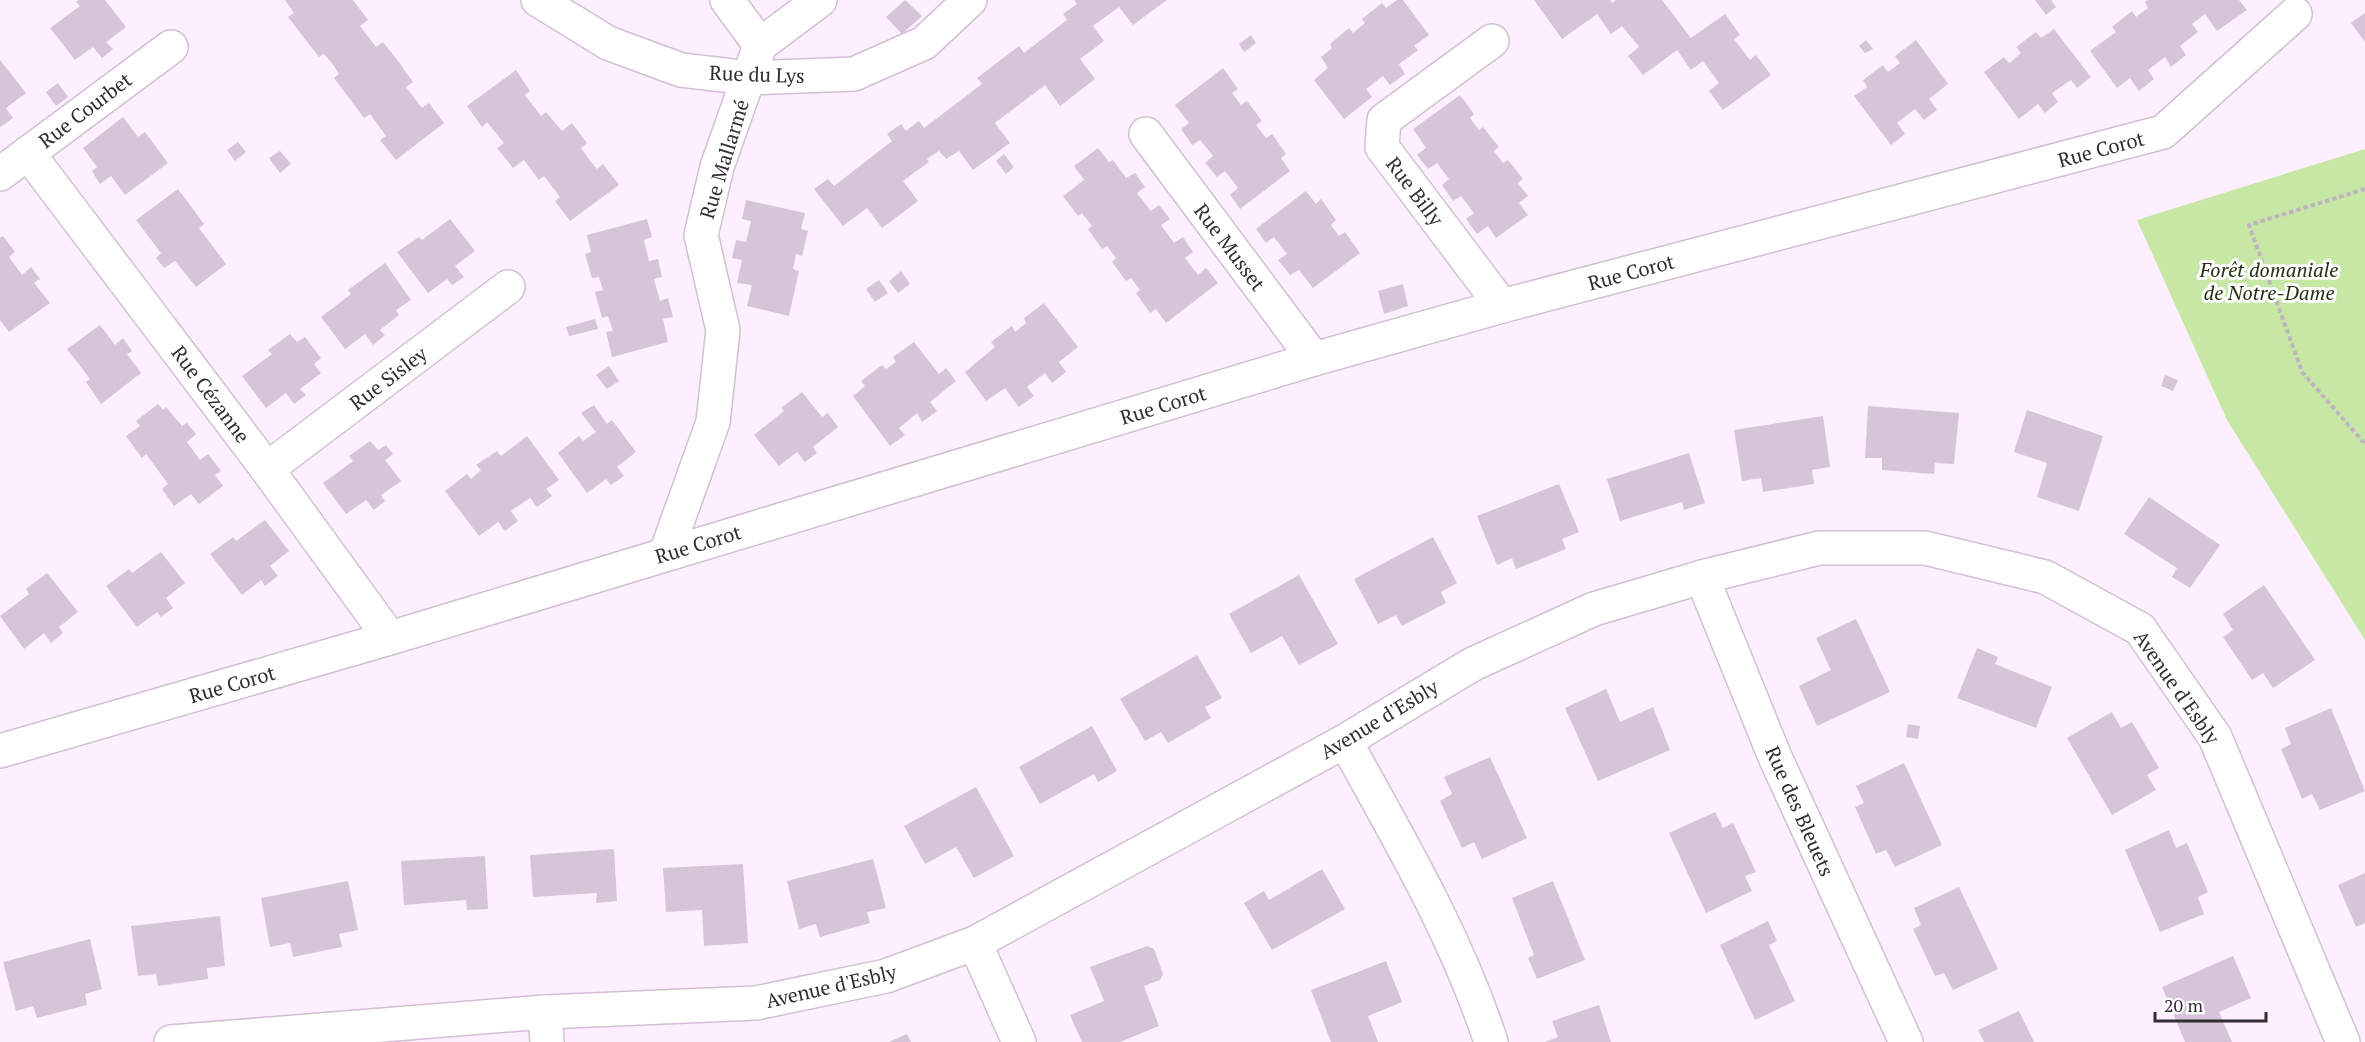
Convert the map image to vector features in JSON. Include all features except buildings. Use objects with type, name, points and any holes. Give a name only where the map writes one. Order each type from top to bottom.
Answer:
[{"type":"street","name":"Rue du Lys","points":[[537,0],[618,47],[681,70],[749,78],[854,74],[924,44],[970,0]]},
{"type":"street","points":[[727,0],[760,45],[820,0]]},
{"type":"street","name":"Rue Corot","points":[[0,751],[390,638],[1314,359],[1502,306],[2163,132],[2295,14]]},
{"type":"street","name":"Rue Billy","points":[[1492,41],[1384,120],[1382,147],[1502,306]]},
{"type":"street","name":"Rue Mallarmé","points":[[666,553],[713,422],[723,330],[701,235],[717,167],[760,45]]},
{"type":"street","name":"Rue Courbet","points":[[0,174],[171,46]]},
{"type":"street","name":"Rue Musset","points":[[1146,134],[1314,359]]},
{"type":"street","name":"Rue Cézanne","points":[[27,153],[267,469],[390,638]]},
{"type":"street","name":"Rue Sisley","points":[[267,469],[508,287]]},
{"type":"street","name":"Avenue d'Esbly","points":[[171,1042],[546,1027],[756,1003],[886,976],[975,943],[1345,741],[1473,664],[1594,609],[1702,577],[1819,548],[1925,548],[2045,577],[2140,629],[2215,737],[2343,1042]]},
{"type":"street","name":"Rue des Bleuets","points":[[1702,577],[1775,757],[1906,1042]]},
{"type":"street","points":[[1345,741],[1433,902],[1475,993],[1491,1042]]},
{"type":"street","points":[[975,943],[1019,1042]]},
{"type":"path","points":[[2365,189],[2249,225],[2302,372],[2365,444]]},
{"type":"green space","name":"Forêt domaniale de Notre-Dame","points":[[2365,149],[2365,640],[2227,420],[2137,220]]}]
